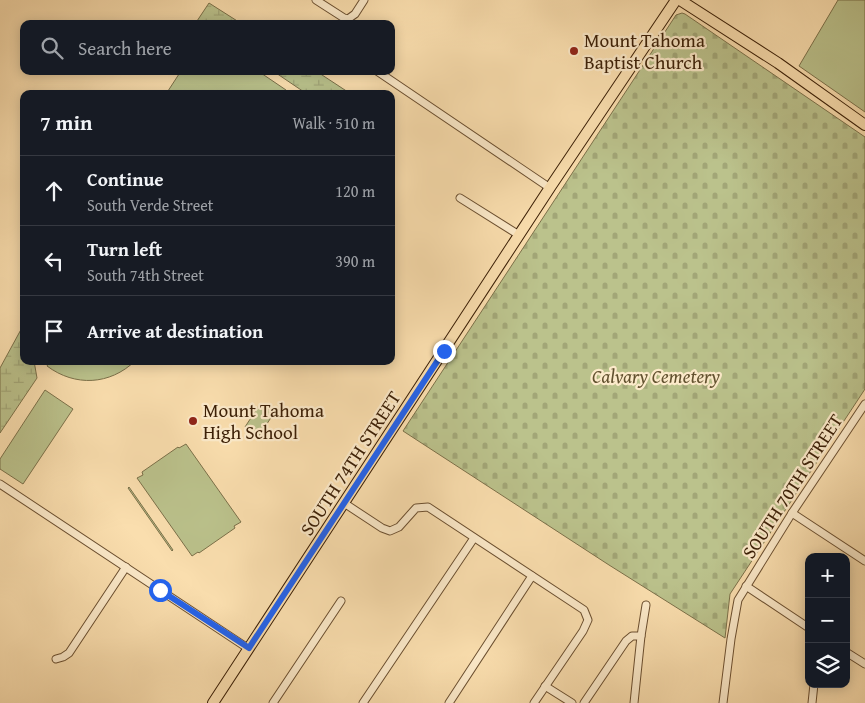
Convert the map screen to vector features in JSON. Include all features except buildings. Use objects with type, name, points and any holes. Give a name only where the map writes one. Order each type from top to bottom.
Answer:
[{"type":"main road","points":[[678,0],[778,63],[865,125]]},
{"type":"main road","name":"SOUTH 74TH STREET","points":[[213,703],[550,188],[678,0]]},
{"type":"street","points":[[316,0],[348,19],[355,14],[364,0]]},
{"type":"street","points":[[383,75],[550,188]]},
{"type":"street","points":[[460,198],[519,235]]},
{"type":"street","name":"SOUTH 70TH STREET","points":[[723,703],[736,605],[792,513],[865,404]]},
{"type":"street","points":[[0,484],[249,648]]},
{"type":"street","points":[[344,503],[382,528],[390,531],[399,528],[416,508],[428,507],[584,610],[588,620],[583,631],[534,703]]},
{"type":"street","points":[[792,513],[865,561]]},
{"type":"street","points":[[363,703],[474,538]]},
{"type":"street","points":[[56,659],[64,657],[69,653],[126,567]]},
{"type":"street","points":[[449,703],[532,576]]},
{"type":"street","points":[[746,586],[805,625]]},
{"type":"street","points":[[273,703],[341,601]]},
{"type":"street","points":[[634,703],[646,605]]},
{"type":"street","points":[[584,703],[626,641],[632,636],[641,636]]},
{"type":"street","points":[[850,655],[865,664]]},
{"type":"street","points":[[545,686],[572,703]]},
{"type":"street","points":[[812,703],[814,688]]},
{"type":"green space","points":[[838,0],[865,0],[865,112],[799,66]]},
{"type":"green space","points":[[209,3],[236,20],[198,20]]},
{"type":"green space","name":"Calvary Cemetery","points":[[682,13],[865,137],[865,389],[730,594],[725,638],[403,431],[676,15]]},
{"type":"green space","points":[[178,75],[264,75],[286,90],[169,90]]},
{"type":"green space","points":[[279,75],[322,75],[345,90],[301,90]]},
{"type":"green space","points":[[20,331],[20,365],[35,365],[37,378],[0,433],[0,368]]},
{"type":"green space","points":[[130,365],[115,375],[104,379],[92,380],[69,377],[47,366]]},
{"type":"green space","points":[[45,390],[73,409],[23,484],[0,469],[0,459]]},
{"type":"green space","points":[[260,404],[274,413],[259,436],[245,427]]},
{"type":"green space","points":[[186,444],[241,522],[199,553],[192,556],[137,478],[143,475],[142,472],[178,447]]},
{"type":"green space","points":[[128,488],[173,550],[172,551]]},
{"type":"place","name":"Mount Tahoma Baptist Church","points":[[574,51]]},
{"type":"place","name":"Mount Tahoma High School","points":[[193,421]]},
{"type":"route","points":[[160,590],[249,648],[444,351]]}]
